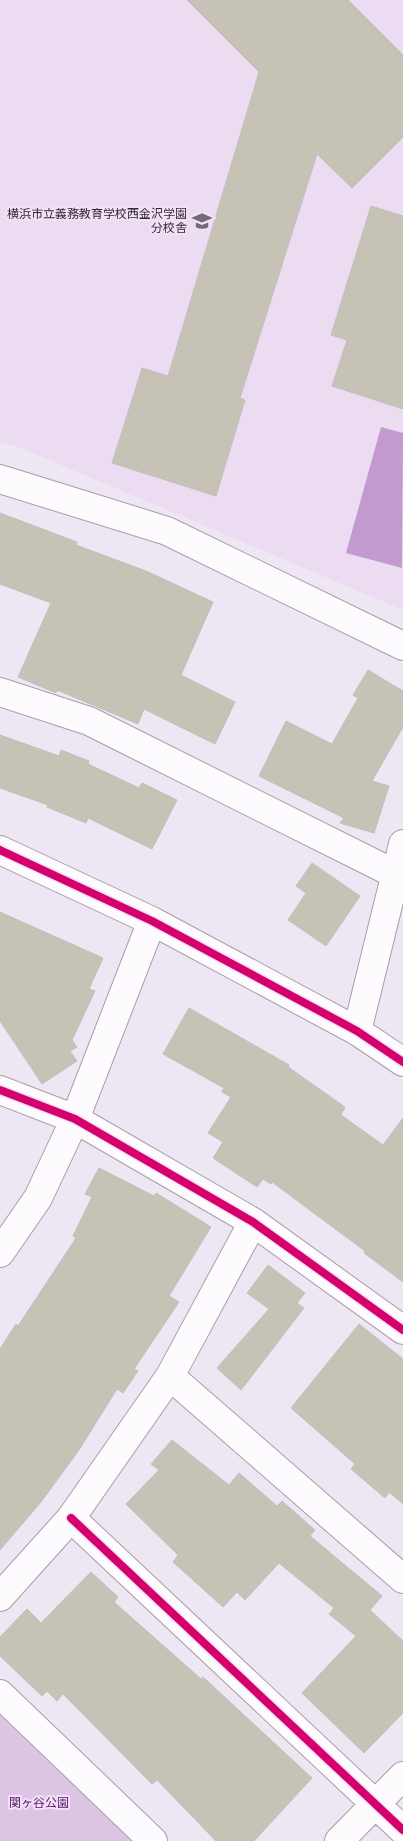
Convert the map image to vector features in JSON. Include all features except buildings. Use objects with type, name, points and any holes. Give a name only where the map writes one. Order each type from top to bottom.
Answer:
[{"type":"street","points":[[0,479],[167,531],[403,646]]},
{"type":"street","points":[[0,692],[89,721],[395,874]]},
{"type":"street","points":[[357,1031],[403,844]]},
{"type":"street","points":[[0,850],[152,921],[357,1031],[403,1062]]},
{"type":"street","points":[[0,1253],[38,1198],[75,1119],[152,921]]},
{"type":"street","points":[[0,1090],[75,1119],[253,1222],[403,1330]]},
{"type":"street","points":[[0,1597],[71,1518],[170,1376],[253,1222]]},
{"type":"street","points":[[170,1376],[403,1578]]},
{"type":"street","points":[[71,1518],[403,1830]]},
{"type":"street","points":[[0,1694],[153,1841]]},
{"type":"street","points":[[339,1841],[403,1776]]},
{"type":"shaded area","name":"横浜市立義務教育学校西金沢学園 分校舎","points":[[0,0],[403,0],[403,610],[21,448],[0,442]]},
{"type":"shaded area","points":[[381,427],[403,433],[402,568],[346,553]]},
{"type":"green space","name":"関ヶ谷公園","points":[[0,1712],[136,1841],[0,1841]]},
{"type":"cycle path","points":[[0,850],[152,921],[357,1031],[403,1062]]},
{"type":"cycle path","points":[[0,1090],[75,1119],[253,1222],[403,1330]]},
{"type":"cycle path","points":[[71,1518],[403,1830]]},
{"type":"place","name":"横浜市立義務教育学校西金沢学園 分校舎","points":[[202,221]]}]
